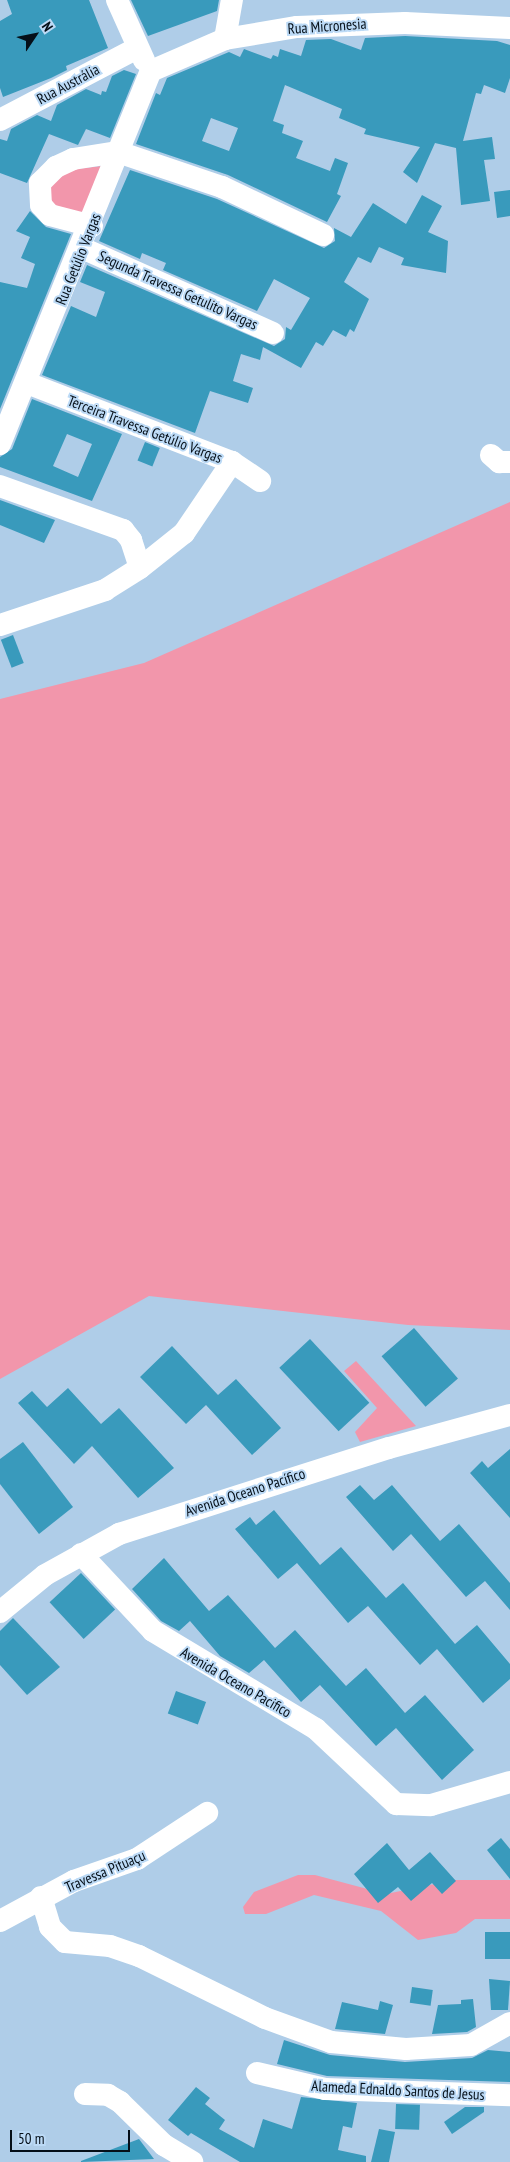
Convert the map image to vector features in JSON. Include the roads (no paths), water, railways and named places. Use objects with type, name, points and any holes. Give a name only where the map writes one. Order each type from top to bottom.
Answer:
[{"type":"street","points":[[118,0],[137,48],[151,72]]},
{"type":"street","points":[[225,39],[232,0]]},
{"type":"street","name":"Rua Micronesia","points":[[151,72],[225,39],[297,27],[364,23],[510,28]]},
{"type":"street","name":"Rua Austrália","points":[[0,120],[137,48]]},
{"type":"street","name":"Rua Getúlio Vargas","points":[[0,444],[92,226],[118,152],[151,72]]},
{"type":"street","points":[[92,226],[50,215],[41,205],[40,183],[56,167],[73,159],[118,152],[222,187],[323,235]]},
{"type":"street","name":"Segunda Travessa Getulito Vargas","points":[[82,248],[273,333]]},
{"type":"street","name":"Terceira Travessa Getúlio Vargas","points":[[27,383],[232,462],[260,481]]},
{"type":"street","points":[[0,625],[105,590],[140,568],[184,533],[232,462]]},
{"type":"street","points":[[0,486],[123,530],[131,540],[140,568]]},
{"type":"street","name":"Avenida Oceano Pacífico","points":[[0,1612],[45,1575],[119,1534],[389,1448],[510,1415]]},
{"type":"street","name":"Avenida Oceano Pacifico","points":[[81,1554],[153,1631],[316,1730],[396,1804],[431,1805],[510,1782]]},
{"type":"street","name":"Travessa Pituaçu","points":[[0,1921],[20,1914],[41,1897],[89,1874],[119,1868],[207,1813]]},
{"type":"street","points":[[41,1897],[50,1927],[66,1942],[110,1946],[139,1956],[265,2018],[331,2042],[406,2049],[471,2045],[510,2023]]},
{"type":"street","name":"Alameda Ednaldo Santos de Jesus","points":[[257,2073],[325,2089],[510,2095]]},
{"type":"street","points":[[85,2094],[108,2095],[120,2102],[164,2146],[192,2162]]}]
